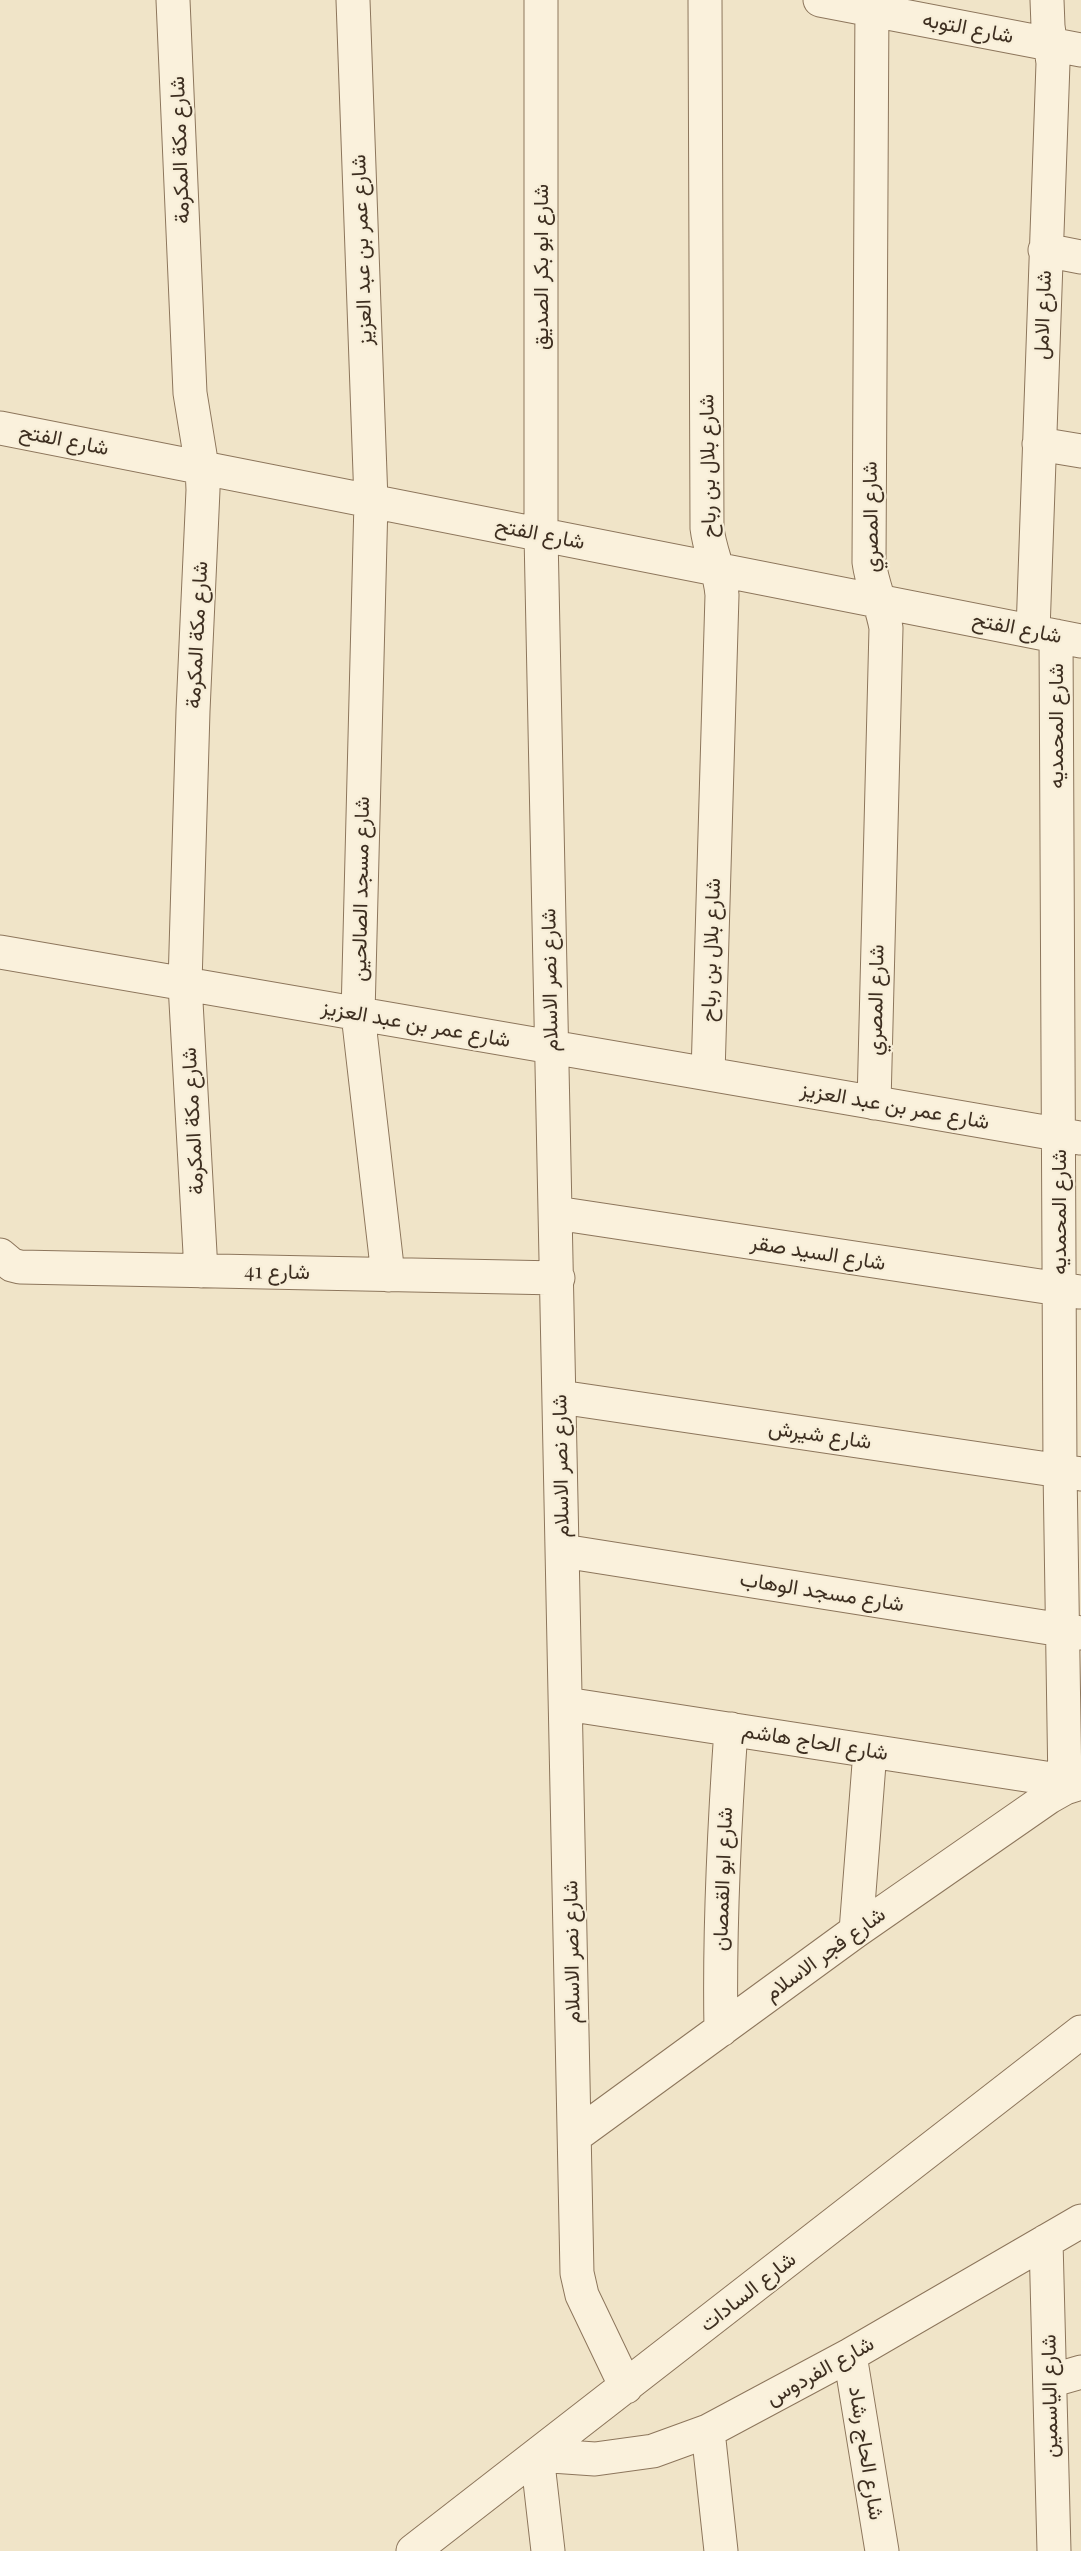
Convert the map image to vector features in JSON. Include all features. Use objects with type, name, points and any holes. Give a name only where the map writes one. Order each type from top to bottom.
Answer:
[{"type":"street","name":"شارع مكة المكرمة","points":[[173,0],[190,393],[202,467],[203,515],[193,711],[185,984],[201,1271]]},
{"type":"street","name":"شارع عمر بن عبد العزيز","points":[[352,0],[371,501]]},
{"type":"street","name":"شارع ابو بكر الصديق","points":[[541,0],[541,534]]},
{"type":"street","name":"شارع بلال بن رباح","points":[[705,0],[706,528],[710,549],[719,569],[722,595],[708,1074]]},
{"type":"street","name":"شارع التوبه","points":[[820,0],[872,5],[1066,47]]},
{"type":"street","name":"شارع الامل","points":[[1047,0],[1066,47],[1053,63],[1039,444],[1057,636]]},
{"type":"street","name":"شارع المصري","points":[[872,5],[868,562],[872,582],[884,614],[885,634],[874,1103]]},
{"type":"street","points":[[1045,250],[1081,257]]},
{"type":"street","name":"شارع الفتح","points":[[0,428],[1057,636]]},
{"type":"street","points":[[1039,444],[1081,451]]},
{"type":"street","name":"شارع مسجد الصالحين","points":[[371,501],[358,1014],[388,1275]]},
{"type":"street","name":"شارع نصر الاسلام","points":[[541,534],[579,2284],[582,2295],[626,2387]]},
{"type":"street","name":"شارع المحمديه","points":[[1057,636],[1069,776],[1072,1631],[1070,1784]]},
{"type":"street","name":"شارع عمر بن عبد العزيز","points":[[0,952],[1070,1136]]},
{"type":"street","name":"شارع السيد صقر","points":[[556,1213],[1070,1290]]},
{"type":"street","name":"شارع 41","points":[[0,1255],[12,1265],[20,1267],[558,1278]]},
{"type":"street","name":"شارع شيرش","points":[[560,1397],[1070,1472]]},
{"type":"street","name":"شارع مسجد الوهاب","points":[[563,1551],[1072,1631]]},
{"type":"street","name":"شارع الحاج هاشم","points":[[566,1704],[1070,1784]]},
{"type":"street","name":"شارع ابو القمصان","points":[[721,2030],[722,1854],[731,1729]]},
{"type":"street","points":[[856,1931],[870,1751]]},
{"type":"street","name":"شارع فجر الاسلام","points":[[575,2136],[856,1931],[1070,1784]]},
{"type":"street","name":"شارع السادات","points":[[413,2551],[1081,2031]]},
{"type":"street","name":"شارع الفردوس","points":[[537,2455],[596,2459],[653,2451],[708,2431],[850,2355],[1081,2221]]},
{"type":"street","name":"شارع الياسمين","points":[[1046,2241],[1054,2551]]},
{"type":"street","name":"شارع الحاج رشاد","points":[[850,2355],[882,2551]]},
{"type":"street","points":[[1050,2381],[1081,2372]]},
{"type":"street","points":[[708,2431],[721,2551]]},
{"type":"street","points":[[537,2455],[548,2551]]}]
